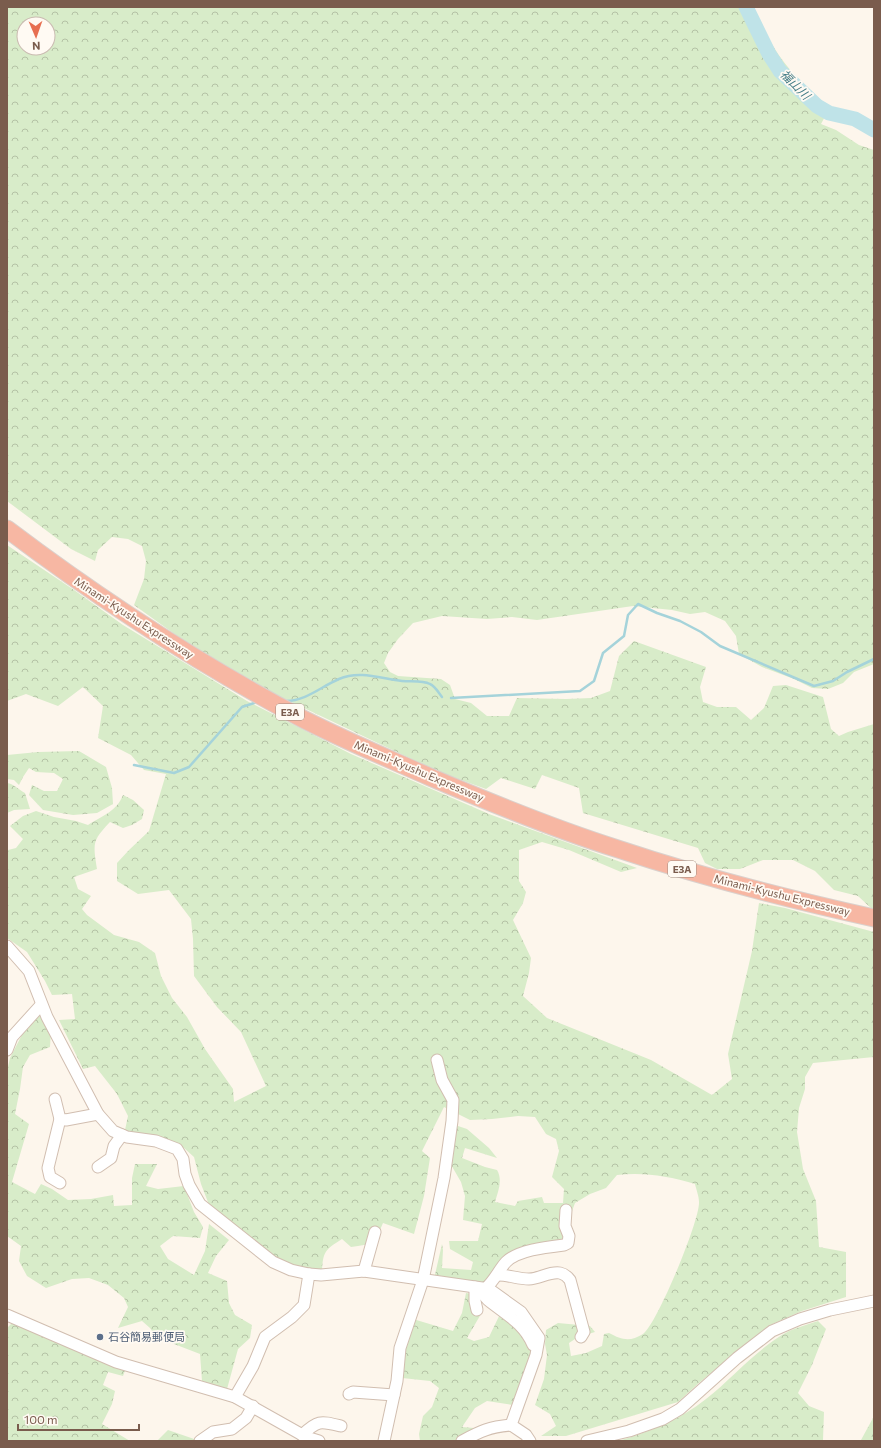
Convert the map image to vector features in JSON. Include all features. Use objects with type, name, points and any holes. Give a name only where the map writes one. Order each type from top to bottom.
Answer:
[{"type":"highway","name":"Minami-Kyushu Expressway","points":[[7,530],[62,571],[166,640],[228,677],[304,719],[371,752],[495,804],[617,849],[678,868],[800,902],[874,918]]},
{"type":"highway","points":[[7,535],[62,571]]},
{"type":"street","points":[[7,946],[29,971],[41,1004],[98,1114],[113,1131],[122,1135],[156,1141],[177,1149],[183,1159],[185,1174],[189,1185],[200,1204],[273,1262],[291,1270],[309,1274],[321,1275],[364,1271],[489,1290],[521,1312],[539,1338],[536,1354],[511,1425]]},
{"type":"street","points":[[7,1050],[12,1037],[41,1004]]},
{"type":"street","points":[[384,1441],[397,1381],[400,1348],[423,1280],[444,1178],[452,1120],[453,1100],[442,1080],[437,1060]]},
{"type":"street","points":[[56,1099],[60,1119],[48,1168],[50,1177],[60,1184]]},
{"type":"street","points":[[60,1119],[66,1120],[98,1114]]},
{"type":"street","points":[[98,1167],[111,1158],[114,1146],[122,1135]]},
{"type":"street","points":[[479,1288],[492,1283],[505,1264],[512,1257],[520,1253],[568,1243],[569,1236],[566,1226],[566,1210]]},
{"type":"street","points":[[364,1271],[376,1232]]},
{"type":"street","points":[[498,1275],[530,1279],[558,1272],[565,1274],[570,1280],[584,1332],[581,1337]]},
{"type":"street","points":[[235,1397],[253,1366],[265,1337],[292,1317],[304,1305],[309,1274]]},
{"type":"street","points":[[477,1310],[475,1301],[479,1288]]},
{"type":"street","points":[[587,1441],[643,1426],[663,1419],[680,1409],[737,1358],[772,1331],[800,1319],[830,1310],[874,1301]]},
{"type":"street","points":[[7,1315],[116,1362],[235,1397],[253,1406],[304,1438],[319,1441]]},
{"type":"street","points":[[349,1394],[353,1392],[394,1395]]},
{"type":"street","points":[[200,1441],[213,1432],[232,1429],[246,1418],[253,1406]]},
{"type":"street","points":[[304,1438],[313,1424],[323,1422],[341,1426]]},
{"type":"street","points":[[462,1441],[483,1430],[496,1426],[511,1425],[526,1435],[530,1441]]},
{"type":"green space","points":[[7,7],[752,7],[773,46],[785,63],[829,109],[821,124],[836,130],[859,145],[874,150],[874,664],[854,672],[843,683],[828,689],[812,688],[794,679],[762,667],[739,654],[736,636],[725,621],[705,612],[690,614],[672,610],[633,606],[537,620],[512,617],[487,619],[442,616],[413,623],[398,639],[388,653],[384,663],[390,672],[398,676],[441,679],[450,685],[455,699],[471,703],[487,716],[509,716],[517,698],[591,698],[610,691],[619,656],[634,641],[706,667],[700,687],[703,702],[717,707],[736,707],[751,720],[764,708],[773,686],[786,685],[823,697],[831,729],[839,736],[874,724],[874,910],[858,896],[834,890],[815,871],[793,860],[763,860],[740,869],[717,869],[705,863],[698,848],[583,813],[579,788],[542,775],[535,789],[501,778],[486,789],[439,772],[268,691],[190,645],[134,605],[144,579],[146,561],[142,546],[128,539],[112,537],[98,550],[95,561],[71,549],[7,501]]},
{"type":"green space","points":[[7,545],[123,625],[247,701],[351,754],[489,814],[637,868],[621,872],[569,850],[542,842],[519,850],[519,881],[526,892],[523,903],[513,920],[531,958],[523,996],[547,1018],[651,1060],[712,1095],[732,1079],[728,1054],[752,951],[759,903],[785,908],[874,932],[874,1057],[813,1063],[805,1077],[805,1089],[799,1108],[797,1132],[803,1169],[816,1201],[819,1247],[846,1252],[846,1297],[802,1311],[770,1325],[700,1382],[678,1402],[566,1436],[541,1436],[556,1426],[550,1414],[535,1405],[544,1379],[547,1355],[545,1344],[546,1330],[558,1323],[590,1326],[595,1332],[578,1337],[569,1343],[571,1356],[586,1353],[602,1346],[604,1334],[609,1333],[622,1339],[630,1339],[643,1334],[658,1312],[677,1271],[693,1229],[699,1202],[695,1184],[656,1175],[617,1175],[606,1188],[590,1194],[575,1203],[568,1222],[567,1241],[513,1261],[481,1287],[434,1279],[442,1244],[442,1268],[471,1270],[473,1262],[450,1249],[449,1241],[478,1241],[482,1224],[463,1220],[465,1196],[461,1182],[450,1163],[455,1125],[467,1129],[489,1148],[497,1158],[465,1148],[462,1158],[497,1170],[500,1182],[495,1202],[515,1206],[518,1201],[542,1197],[544,1203],[563,1203],[564,1189],[552,1177],[559,1151],[556,1139],[546,1134],[535,1117],[518,1116],[470,1120],[444,1107],[422,1151],[430,1158],[424,1196],[414,1234],[383,1223],[372,1242],[368,1244],[351,1247],[342,1239],[328,1249],[324,1255],[322,1272],[311,1271],[272,1259],[247,1234],[229,1220],[211,1210],[201,1184],[194,1157],[184,1148],[153,1144],[130,1138],[125,1130],[128,1116],[117,1094],[95,1066],[83,1069],[59,1020],[75,1019],[72,994],[52,995],[27,952],[7,938],[7,849],[16,848],[23,839],[10,826],[23,816],[36,811],[88,825],[113,809],[123,795],[133,800],[144,810],[142,819],[132,825],[123,828],[110,822],[97,838],[95,843],[95,853],[97,869],[74,877],[78,889],[91,896],[82,909],[87,915],[114,935],[139,942],[155,953],[161,976],[172,998],[187,1017],[205,1049],[233,1089],[234,1102],[266,1086],[241,1032],[217,1007],[194,976],[191,919],[169,890],[138,894],[117,881],[117,863],[149,831],[166,774],[144,770],[131,755],[98,738],[103,706],[83,687],[58,706],[26,694],[7,701]]},
{"type":"green space","points":[[79,751],[106,767],[112,788],[113,804],[97,813],[73,815],[43,810],[29,795],[32,785],[44,791],[57,791],[63,779],[54,773],[36,772],[29,768],[19,785],[14,780],[7,779],[7,755],[38,752]]},
{"type":"green space","points":[[7,783],[25,793],[30,809],[14,810],[7,813]]},
{"type":"green space","points":[[40,1014],[51,1031],[50,1047],[30,1055],[23,1067],[15,1114],[29,1124],[12,1182],[35,1194],[41,1184],[52,1189],[68,1200],[91,1199],[113,1195],[114,1206],[132,1205],[132,1178],[135,1164],[157,1164],[146,1186],[158,1189],[184,1186],[194,1212],[203,1227],[200,1238],[173,1236],[160,1246],[168,1259],[194,1275],[205,1251],[209,1224],[229,1240],[216,1256],[208,1273],[227,1281],[229,1303],[235,1315],[252,1325],[250,1338],[238,1349],[227,1389],[202,1381],[200,1354],[156,1337],[150,1328],[142,1321],[118,1328],[128,1307],[124,1298],[108,1285],[89,1278],[72,1279],[46,1288],[27,1276],[19,1261],[21,1246],[7,1236],[7,1071],[10,1058],[27,1025]]},
{"type":"green space","points":[[466,1293],[482,1296],[481,1314],[467,1338],[474,1341],[489,1337],[501,1312],[530,1334],[537,1364],[531,1386],[520,1406],[487,1401],[475,1408],[462,1427],[474,1428],[464,1441],[420,1441],[419,1434],[423,1416],[432,1407],[439,1388],[430,1381],[393,1377],[413,1319],[453,1331],[462,1313]]},
{"type":"green space","points":[[818,1321],[826,1329],[812,1365],[798,1393],[809,1406],[824,1412],[824,1441],[618,1441],[653,1429],[686,1413],[706,1399],[756,1354],[777,1338],[789,1331]]},
{"type":"green space","points":[[12,1323],[126,1368],[123,1376],[108,1372],[103,1385],[115,1391],[112,1404],[102,1424],[130,1441],[7,1441],[7,1328]]},
{"type":"green space","points":[[874,1412],[874,1441],[856,1441],[861,1440],[873,1418]]},
{"type":"green space","points":[[168,1430],[197,1440],[157,1441]]},
{"type":"waterway","name":"福山川","points":[[746,7],[769,54],[780,71],[817,106],[829,113],[855,119],[874,130]]},
{"type":"waterway","points":[[451,698],[580,691],[594,681],[603,653],[624,636],[628,615],[638,604],[657,613],[680,621],[701,632],[720,646],[814,686],[833,681],[847,672],[874,659]]},
{"type":"waterway","points":[[286,701],[300,699],[339,679],[355,675],[427,683],[432,685],[442,697]]},
{"type":"waterway","points":[[134,765],[174,773],[189,767],[242,707],[257,702]]},
{"type":"place","name":"石谷簡易郵便局","points":[[100,1337]]}]
